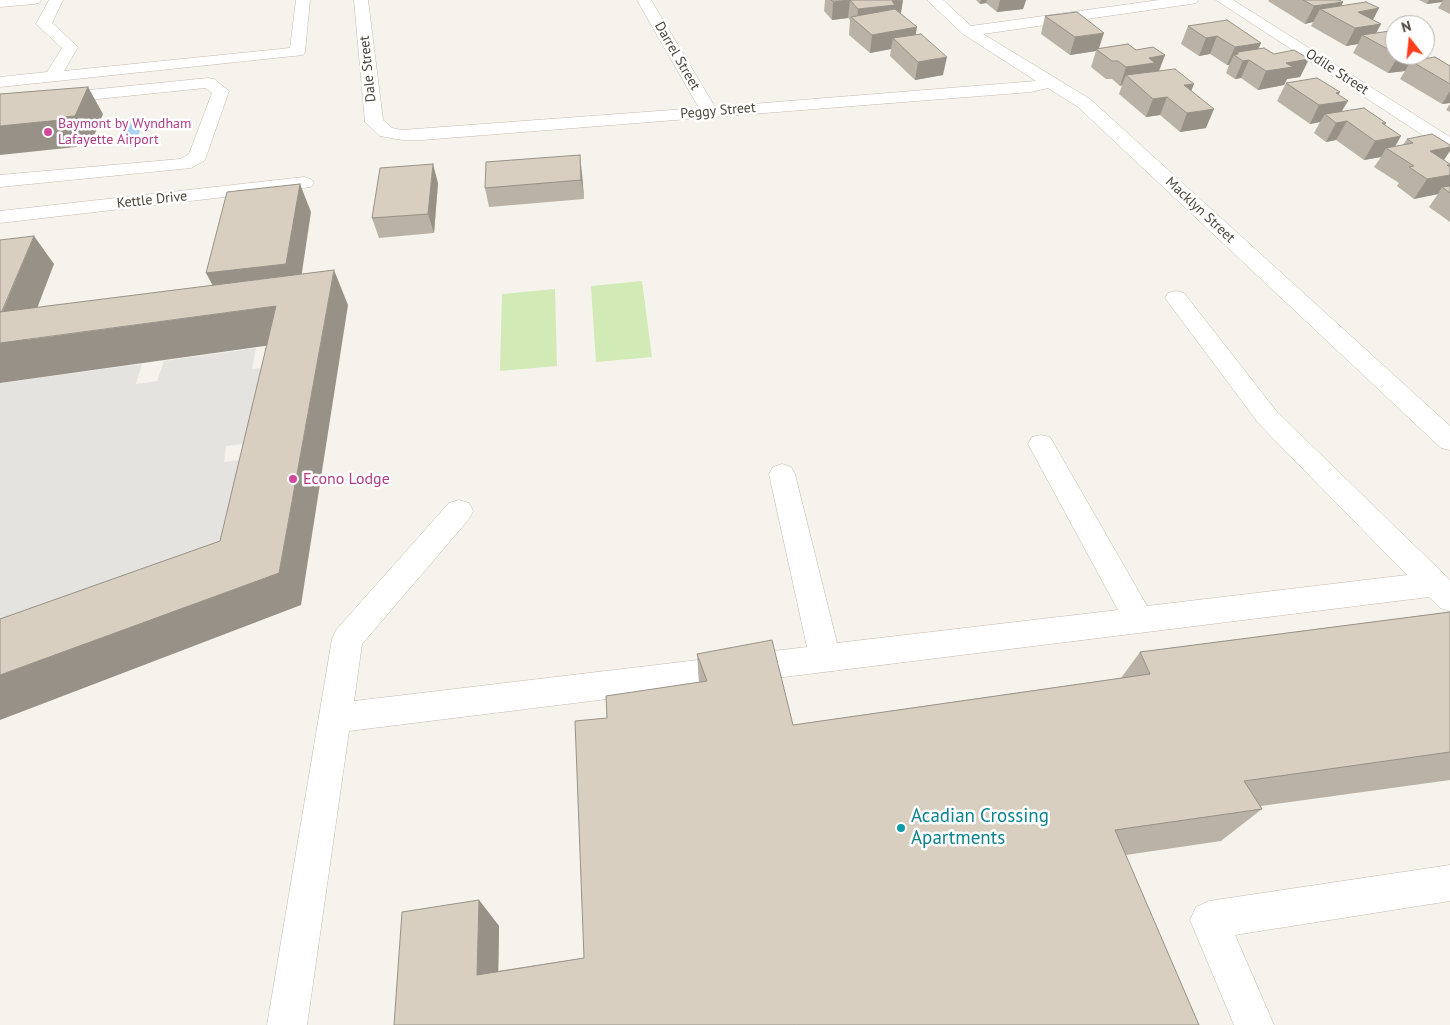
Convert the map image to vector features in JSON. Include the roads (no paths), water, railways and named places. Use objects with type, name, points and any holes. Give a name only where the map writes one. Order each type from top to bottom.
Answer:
[{"type":"street","points":[[0,3],[34,0]]},
{"type":"street","points":[[52,77],[70,47],[44,24],[56,0]]},
{"type":"street","points":[[0,82],[297,52],[303,0]]},
{"type":"street","name":"Dale Street","points":[[361,0],[374,122],[386,132]]},
{"type":"street","name":"Darrel Street","points":[[644,0],[710,112]]},
{"type":"street","name":"Macklyn Street","points":[[934,0],[968,31],[1084,103],[1450,441]]},
{"type":"street","points":[[968,31],[1191,0]]},
{"type":"street","name":"Odile Street","points":[[1223,0],[1450,145]]},
{"type":"street","name":"Peggy Street","points":[[386,132],[402,135],[422,135],[1030,87],[1050,82]]},
{"type":"street","points":[[0,104],[208,83],[221,91],[197,157],[184,164],[0,181]]},
{"type":"street","name":"Kettle Drive","points":[[0,217],[304,183]]},
{"type":"street","points":[[1176,298],[1268,418],[1442,592]]},
{"type":"street","points":[[1041,444],[1139,620]]},
{"type":"street","points":[[782,474],[825,658]]},
{"type":"street","points":[[287,1025],[347,639],[458,511]]},
{"type":"street","points":[[335,718],[1139,620],[1442,592]]},
{"type":"street","points":[[1254,1025],[1209,920],[1450,883]]},
{"type":"water","points":[[145,118],[138,136],[118,139],[126,120]]},
{"type":"place","name":"Baymont by Wyndham Lafayette Airport","points":[[48,132]]},
{"type":"place","name":"Econo Lodge","points":[[293,479]]},
{"type":"place","name":"Acadian Crossing Apartments","points":[[901,828]]}]
